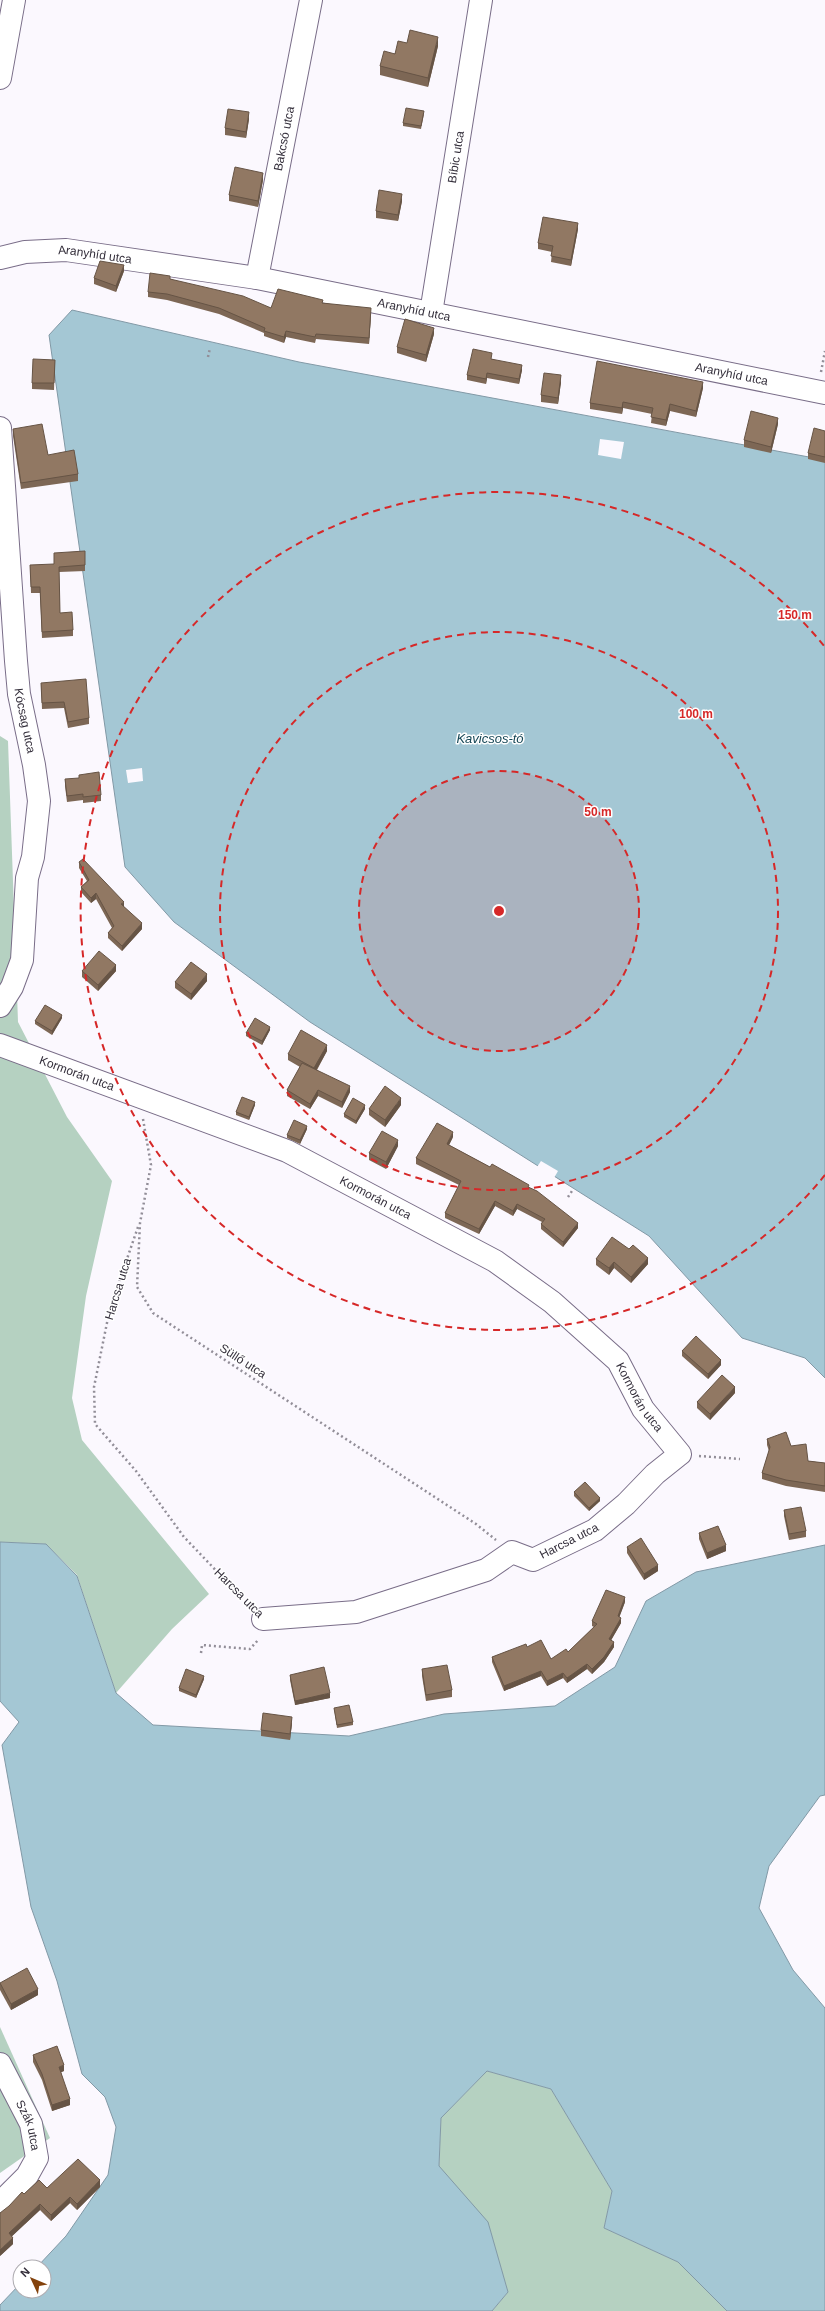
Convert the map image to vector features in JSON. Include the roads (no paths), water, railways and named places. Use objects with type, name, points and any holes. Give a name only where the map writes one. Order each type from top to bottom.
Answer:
[{"type":"street","points":[[0,78],[14,0]]},
{"type":"street","name":"Bakcsó utca","points":[[256,278],[311,0]]},
{"type":"street","name":"Bíbic utca","points":[[431,313],[481,0]]},
{"type":"street","name":"Aranyhíd utca","points":[[0,258],[25,252],[66,250],[256,278],[825,393]]},
{"type":"street","name":"Kócsag utca","points":[[0,428],[19,694],[34,765],[38,801],[33,857],[27,878],[22,960],[12,987],[0,1006]]},
{"type":"street","name":"Kormorán utca","points":[[0,1045],[287,1151],[495,1261],[552,1302],[618,1361],[643,1409],[680,1454]]},
{"type":"street","name":"Harcsa utca","points":[[263,1620],[356,1612],[486,1570],[512,1552],[533,1560],[595,1530],[626,1504],[655,1474],[680,1454]]},
{"type":"street","name":"Szák utca","points":[[0,2064],[31,2124],[37,2158],[28,2176],[0,2203]]},
{"type":"water","name":"Kavicsos-tó","points":[[72,310],[299,362],[825,460],[825,1378],[805,1358],[742,1338],[649,1236],[310,1022],[174,922],[125,867],[49,335]]},
{"type":"water","points":[[0,1542],[46,1544],[77,1576],[116,1693],[153,1725],[349,1736],[444,1714],[555,1706],[615,1667],[646,1601],[696,1572],[825,1545],[825,1795],[820,1796],[769,1866],[759,1908],[793,1970],[825,2008],[825,2311],[727,2311],[678,2262],[604,2228],[612,2191],[551,2089],[487,2071],[441,2118],[439,2166],[488,2222],[508,2292],[492,2311],[0,2311],[0,2305],[12,2292],[12,2299],[52,2299],[52,2259],[44,2259],[66,2236],[108,2175],[116,2127],[105,2097],[82,2074],[57,1981],[31,1907],[2,1745],[19,1722],[0,1701]]}]
